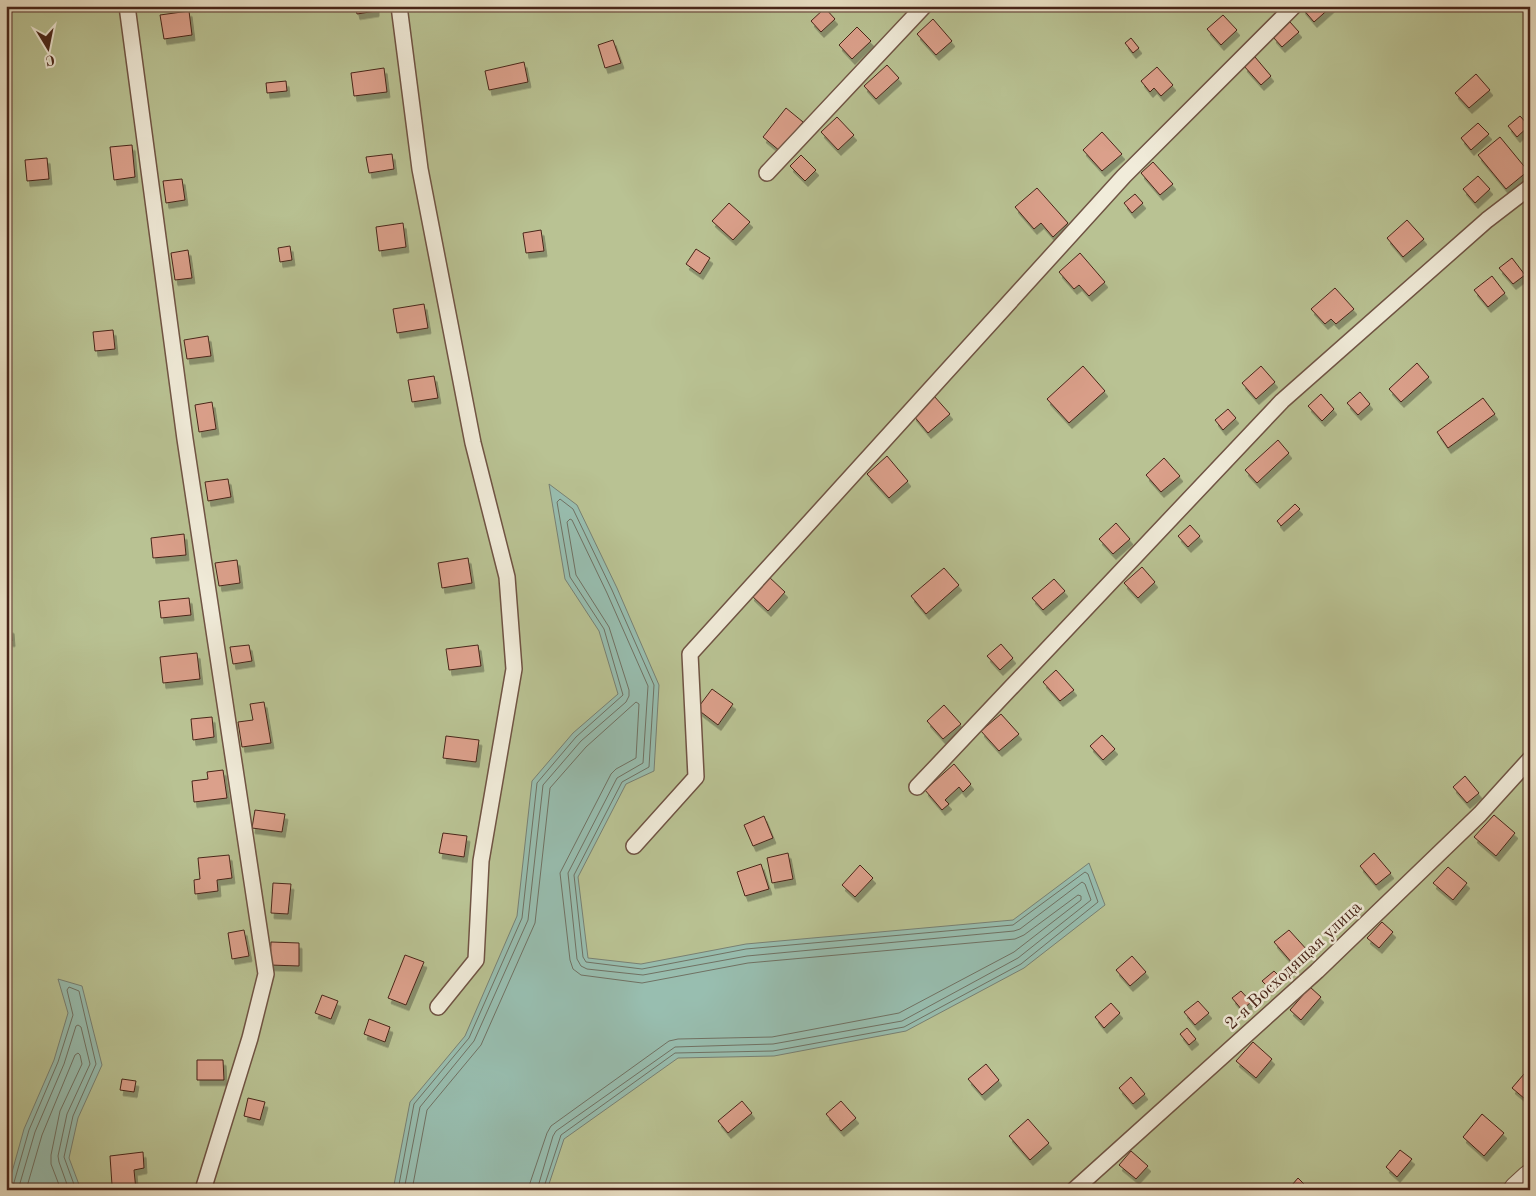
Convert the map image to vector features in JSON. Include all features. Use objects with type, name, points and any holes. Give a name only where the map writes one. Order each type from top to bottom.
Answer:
[{"type":"street","points":[[1518,1190],[1530,1179]]},
{"type":"lane","points":[[127,6],[186,448],[266,974],[250,1038],[203,1190]]},
{"type":"lane","points":[[399,6],[420,169],[473,443],[507,577],[514,669],[481,861],[476,960],[438,1007]]},
{"type":"lane","points":[[767,172],[924,6]]},
{"type":"lane","points":[[634,846],[696,777],[690,654],[1124,176],[1294,6]]},
{"type":"lane","points":[[917,787],[1282,401],[1487,220],[1530,187]]},
{"type":"lane","name":"2-я Восходящая улица","points":[[1074,1190],[1316,971],[1480,814],[1530,759]]},
{"type":"shaded area","points":[[6,6],[1530,6],[1530,1190],[6,1190]]},
{"type":"water","points":[[549,484],[577,505],[617,588],[659,685],[654,771],[626,784],[578,877],[588,958],[641,964],[746,944],[1013,920],[1089,863],[1105,905],[1024,968],[906,1031],[774,1056],[678,1058],[564,1139],[547,1190],[393,1190],[410,1102],[465,1036],[517,916],[532,781],[573,733],[618,694],[599,631],[565,579]]},
{"type":"water","points":[[58,979],[82,986],[102,1065],[78,1118],[69,1158],[81,1190],[7,1190],[24,1129],[54,1060],[68,1013]]},
{"type":"building","points":[[355,6],[376,6],[376,11],[357,14]]},
{"type":"building","points":[[1305,6],[1332,6],[1314,22],[1302,8]]},
{"type":"building","points":[[825,8],[835,19],[821,32],[811,21]]},
{"type":"building","points":[[189,11],[192,35],[164,39],[160,15]]},
{"type":"building","points":[[1223,15],[1237,30],[1221,45],[1207,29]]},
{"type":"building","points":[[933,19],[952,41],[936,55],[917,34]]},
{"type":"building","points":[[1290,22],[1299,32],[1282,47],[1273,37]]},
{"type":"building","points":[[857,27],[871,41],[852,59],[839,45]]},
{"type":"building","points":[[1131,38],[1139,48],[1133,53],[1125,43]]},
{"type":"building","points":[[613,40],[621,63],[605,68],[598,45]]},
{"type":"building","points":[[1255,57],[1271,76],[1261,85],[1244,66]]},
{"type":"building","points":[[524,62],[528,82],[489,90],[485,71]]},
{"type":"building","points":[[887,65],[899,78],[876,99],[864,86]]},
{"type":"building","points":[[1157,67],[1173,85],[1161,96],[1154,88],[1150,92],[1141,81]]},
{"type":"building","points":[[384,68],[387,92],[354,96],[351,73]]},
{"type":"building","points":[[1476,74],[1490,90],[1469,108],[1455,93]]},
{"type":"building","points":[[286,81],[287,91],[267,93],[266,83]]},
{"type":"building","points":[[786,108],[803,122],[780,151],[763,137]]},
{"type":"building","points":[[1520,116],[1529,126],[1517,137],[1508,126]]},
{"type":"building","points":[[837,117],[854,135],[838,150],[821,132]]},
{"type":"building","points":[[1478,123],[1489,134],[1471,150],[1461,138]]},
{"type":"building","points":[[1102,132],[1122,154],[1102,171],[1083,150]]},
{"type":"building","points":[[1500,137],[1528,171],[1506,189],[1478,155]]},
{"type":"building","points":[[132,145],[135,177],[114,180],[110,147]]},
{"type":"building","points":[[392,154],[394,169],[369,173],[366,157]]},
{"type":"building","points":[[801,155],[816,170],[805,181],[790,166]]},
{"type":"building","points":[[47,158],[49,179],[27,181],[25,160]]},
{"type":"building","points":[[1153,162],[1173,184],[1160,195],[1141,173]]},
{"type":"building","points":[[1478,176],[1490,189],[1475,203],[1463,189]]},
{"type":"building","points":[[182,179],[185,200],[166,203],[163,181]]},
{"type":"building","points":[[1037,188],[1068,223],[1053,237],[1041,223],[1034,229],[1015,207]]},
{"type":"building","points":[[1135,194],[1143,203],[1132,213],[1124,203]]},
{"type":"building","points":[[729,203],[750,222],[733,240],[712,221]]},
{"type":"building","points":[[1407,220],[1424,239],[1403,257],[1387,238]]},
{"type":"building","points":[[403,223],[406,247],[379,251],[376,227]]},
{"type":"building","points":[[541,230],[544,251],[526,253],[523,233]]},
{"type":"building","points":[[290,246],[292,260],[280,262],[278,248]]},
{"type":"building","points":[[696,249],[710,258],[700,274],[686,264]]},
{"type":"building","points":[[188,250],[192,278],[175,280],[171,253]]},
{"type":"building","points":[[1080,253],[1105,282],[1089,296],[1079,285],[1074,289],[1059,272]]},
{"type":"building","points":[[1512,258],[1525,275],[1513,284],[1499,268]]},
{"type":"building","points":[[1492,276],[1505,293],[1488,307],[1474,290]]},
{"type":"building","points":[[1335,288],[1354,309],[1336,324],[1331,319],[1325,324],[1311,309]]},
{"type":"building","points":[[424,304],[428,328],[397,333],[393,309]]},
{"type":"building","points":[[113,330],[115,349],[95,351],[93,332]]},
{"type":"building","points":[[208,336],[211,356],[187,359],[184,340]]},
{"type":"building","points":[[1417,363],[1429,377],[1401,402],[1389,389]]},
{"type":"building","points":[[1083,366],[1105,391],[1069,423],[1047,399]]},
{"type":"building","points":[[1261,366],[1275,382],[1256,399],[1242,383]]},
{"type":"building","points":[[434,376],[438,398],[412,402],[408,380]]},
{"type":"building","points":[[1360,392],[1370,404],[1358,415],[1347,403]]},
{"type":"building","points":[[1321,394],[1334,409],[1322,421],[1308,406]]},
{"type":"building","points":[[934,396],[950,414],[928,433],[913,415]]},
{"type":"building","points":[[1483,398],[1495,414],[1448,448],[1437,432]]},
{"type":"building","points":[[212,402],[216,429],[199,432],[195,405]]},
{"type":"building","points":[[1228,409],[1236,418],[1223,430],[1215,420]]},
{"type":"building","points":[[1278,440],[1289,453],[1257,483],[1245,470]]},
{"type":"building","points":[[887,456],[908,481],[889,498],[867,474]]},
{"type":"building","points":[[1164,458],[1180,476],[1161,492],[1146,475]]},
{"type":"building","points":[[228,479],[231,497],[208,501],[205,482]]},
{"type":"building","points":[[1295,504],[1300,509],[1281,526],[1277,521]]},
{"type":"building","points":[[1116,523],[1130,539],[1113,554],[1099,539]]},
{"type":"building","points":[[1190,525],[1200,536],[1188,547],[1178,536]]},
{"type":"building","points":[[184,534],[186,555],[153,558],[151,538]]},
{"type":"building","points":[[468,558],[472,583],[442,588],[438,563]]},
{"type":"building","points":[[237,560],[240,583],[219,586],[215,563]]},
{"type":"building","points":[[1142,567],[1155,582],[1138,598],[1124,583]]},
{"type":"building","points":[[944,568],[959,585],[926,614],[911,596]]},
{"type":"building","points":[[768,576],[785,592],[768,611],[751,595]]},
{"type":"building","points":[[1054,579],[1065,591],[1043,610],[1032,598]]},
{"type":"building","points":[[189,598],[191,615],[161,618],[159,601]]},
{"type":"building","points":[[6,628],[11,628],[12,641],[6,641]]},
{"type":"building","points":[[1001,644],[1013,658],[1000,670],[987,656]]},
{"type":"building","points":[[249,645],[252,661],[233,664],[230,647]]},
{"type":"building","points":[[478,645],[481,666],[449,670],[446,649]]},
{"type":"building","points":[[197,653],[200,679],[163,683],[160,657]]},
{"type":"building","points":[[1056,670],[1074,690],[1060,701],[1043,682]]},
{"type":"building","points":[[712,689],[733,704],[718,725],[697,709]]},
{"type":"building","points":[[264,702],[271,743],[242,747],[238,722],[253,720],[250,704]]},
{"type":"building","points":[[944,705],[961,724],[943,739],[927,721]]},
{"type":"building","points":[[1001,714],[1019,734],[999,751],[981,731]]},
{"type":"building","points":[[212,717],[214,737],[193,740],[191,719]]},
{"type":"building","points":[[1102,735],[1115,749],[1103,760],[1090,746]]},
{"type":"building","points":[[446,736],[479,740],[476,762],[443,758]]},
{"type":"building","points":[[954,764],[971,784],[963,792],[959,787],[945,800],[949,804],[942,810],[925,790]]},
{"type":"building","points":[[223,770],[227,798],[194,802],[192,781],[208,779],[207,772]]},
{"type":"building","points":[[1465,776],[1479,793],[1467,803],[1453,787]]},
{"type":"building","points":[[255,810],[285,814],[282,832],[252,828]]},
{"type":"building","points":[[1494,815],[1515,833],[1496,856],[1474,837]]},
{"type":"building","points":[[764,816],[773,838],[753,846],[744,825]]},
{"type":"building","points":[[443,833],[467,836],[464,857],[439,853]]},
{"type":"building","points":[[788,853],[793,879],[772,883],[767,858]]},
{"type":"building","points":[[1374,853],[1391,873],[1376,885],[1360,866]]},
{"type":"building","points":[[229,855],[232,878],[217,880],[218,891],[195,894],[194,880],[200,879],[198,858]]},
{"type":"building","points":[[761,864],[769,889],[745,896],[737,872]]},
{"type":"building","points":[[860,865],[873,878],[855,897],[842,885]]},
{"type":"building","points":[[1448,867],[1467,883],[1453,900],[1433,883]]},
{"type":"building","points":[[273,883],[291,884],[288,914],[271,913]]},
{"type":"building","points":[[1382,922],[1393,932],[1379,948],[1367,938]]},
{"type":"building","points":[[244,930],[249,956],[232,959],[228,933]]},
{"type":"building","points":[[1289,930],[1308,951],[1293,964],[1274,942]]},
{"type":"building","points":[[271,942],[299,943],[299,966],[270,965]]},
{"type":"building","points":[[405,955],[424,962],[406,1005],[388,998]]},
{"type":"building","points":[[1132,956],[1146,972],[1130,986],[1116,970]]},
{"type":"building","points":[[1274,971],[1280,977],[1268,987],[1262,981]]},
{"type":"building","points":[[1310,987],[1321,997],[1301,1020],[1290,1010]]},
{"type":"building","points":[[1241,991],[1251,1002],[1242,1010],[1232,998]]},
{"type":"building","points":[[322,995],[338,1001],[331,1019],[315,1013]]},
{"type":"building","points":[[1198,1001],[1209,1013],[1195,1025],[1184,1012]]},
{"type":"building","points":[[1111,1003],[1120,1013],[1104,1028],[1095,1017]]},
{"type":"building","points":[[369,1019],[390,1027],[385,1042],[364,1034]]},
{"type":"building","points":[[1187,1028],[1196,1039],[1189,1045],[1180,1034]]},
{"type":"building","points":[[1253,1042],[1272,1059],[1256,1078],[1236,1061]]},
{"type":"building","points":[[197,1060],[223,1060],[224,1080],[197,1080]]},
{"type":"building","points":[[986,1064],[999,1080],[982,1095],[968,1079]]},
{"type":"building","points":[[1530,1067],[1530,1094],[1525,1099],[1512,1088]]},
{"type":"building","points":[[1131,1077],[1145,1094],[1133,1104],[1119,1088]]},
{"type":"building","points":[[122,1079],[136,1081],[134,1092],[120,1090]]},
{"type":"building","points":[[248,1098],[265,1102],[260,1120],[244,1116]]},
{"type":"building","points":[[742,1101],[752,1113],[728,1133],[718,1121]]},
{"type":"building","points":[[841,1101],[856,1118],[841,1131],[826,1114]]},
{"type":"building","points":[[1482,1114],[1504,1133],[1484,1156],[1463,1137]]},
{"type":"building","points":[[1028,1119],[1049,1143],[1030,1160],[1009,1136]]},
{"type":"building","points":[[1400,1150],[1412,1159],[1397,1177],[1386,1167]]},
{"type":"building","points":[[1131,1151],[1148,1166],[1136,1179],[1119,1165]]},
{"type":"building","points":[[143,1152],[144,1168],[134,1170],[136,1190],[107,1190],[106,1186],[112,1185],[110,1156]]},
{"type":"building","points":[[1298,1178],[1306,1186],[1303,1190],[1297,1190],[1292,1185]]}]
